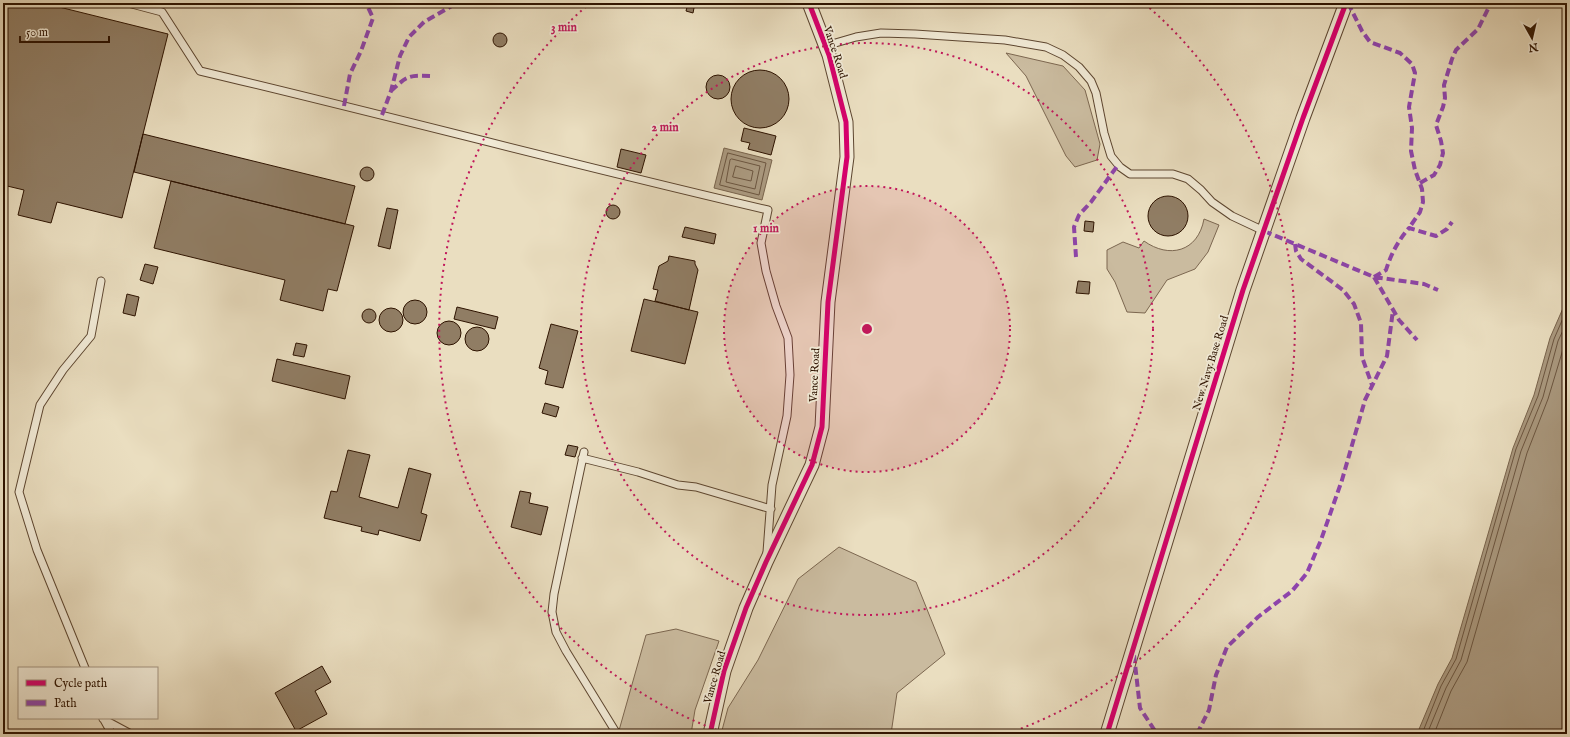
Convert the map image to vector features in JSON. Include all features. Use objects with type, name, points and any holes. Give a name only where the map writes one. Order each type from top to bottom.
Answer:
[{"type":"street","name":"Vance Road","points":[[710,734],[724,671],[746,608],[812,465],[822,427],[828,302],[847,157],[846,122],[825,46],[809,3]]},
{"type":"street","name":"New Navy Base Road","points":[[1107,734],[1241,298],[1303,118],[1346,3]]},
{"type":"lane","points":[[128,3],[162,12],[200,72],[768,210],[761,243],[766,271],[776,306],[788,338],[790,375],[787,416],[772,485],[766,562]]},
{"type":"lane","points":[[825,46],[856,37],[881,33],[1005,40],[1046,46],[1079,66],[1091,81],[1096,93],[1104,133],[1111,156],[1120,167],[1130,174],[1173,174],[1188,179],[1212,202],[1232,216],[1264,231]]},
{"type":"lane","points":[[86,667],[37,550],[19,492],[40,405],[90,336],[101,281]]},
{"type":"lane","points":[[617,734],[556,632],[552,612],[554,594],[583,455],[678,485],[696,487],[771,509]]},
{"type":"lane","points":[[104,719],[112,734]]},
{"type":"lane","points":[[105,719],[131,734]]},
{"type":"shaded area","points":[[1006,53],[1063,66],[1085,90],[1100,144],[1097,160],[1075,167],[1066,156],[1026,76]]},
{"type":"shaded area","points":[[1204,219],[1219,225],[1208,252],[1195,269],[1167,280],[1145,313],[1127,312],[1115,282],[1107,269],[1107,250],[1123,242],[1139,248],[1144,241],[1163,250],[1172,251],[1181,249],[1196,239],[1201,230]]},
{"type":"shaded area","points":[[839,547],[916,582],[945,654],[897,693],[891,734],[721,734],[728,708],[758,660],[798,579]]},
{"type":"shaded area","points":[[676,629],[719,641],[695,710],[691,734],[618,734],[646,635]]},
{"type":"water","points":[[724,148],[772,160],[762,200],[714,188]]},
{"type":"water","points":[[1567,299],[1567,734],[1417,734],[1438,684],[1452,658],[1513,448],[1534,395],[1550,338]]},
{"type":"building","points":[[3,3],[43,3],[168,34],[122,218],[57,202],[51,223],[18,215],[24,190],[3,185]]},
{"type":"building","points":[[688,3],[695,3],[693,13],[686,11]]},
{"type":"building","points":[[497,33],[503,33],[507,37],[507,43],[503,47],[497,47],[493,43],[493,37]]},
{"type":"building","points":[[760,70],[776,75],[784,83],[789,99],[784,115],[776,123],[760,128],[744,123],[736,115],[731,99],[736,83],[744,75]]},
{"type":"building","points":[[718,75],[726,79],[730,87],[726,95],[718,99],[710,95],[706,87],[710,79]]},
{"type":"building","points":[[744,128],[776,136],[771,155],[748,149],[750,143],[741,141]]},
{"type":"building","points":[[143,134],[355,186],[345,224],[134,172]]},
{"type":"building","points":[[621,149],[646,155],[641,173],[617,167]]},
{"type":"building","points":[[364,167],[370,167],[374,171],[374,177],[370,181],[364,181],[360,177],[360,171]]},
{"type":"building","points":[[171,181],[354,226],[337,291],[328,289],[323,311],[280,300],[285,280],[154,248]]},
{"type":"building","points":[[1172,196],[1179,199],[1185,205],[1188,216],[1187,224],[1179,233],[1172,236],[1164,236],[1157,233],[1149,224],[1148,212],[1151,205],[1160,197]]},
{"type":"building","points":[[610,205],[616,205],[620,209],[620,215],[616,219],[610,219],[606,215],[606,209]]},
{"type":"building","points":[[387,208],[398,210],[390,249],[378,246]]},
{"type":"building","points":[[1085,221],[1094,222],[1093,232],[1084,231]]},
{"type":"building","points":[[685,227],[716,234],[714,244],[682,237]]},
{"type":"building","points":[[669,256],[695,261],[698,270],[689,310],[655,301],[658,290],[653,289],[659,266],[668,261]]},
{"type":"building","points":[[145,264],[158,267],[153,284],[140,280]]},
{"type":"building","points":[[1078,281],[1090,282],[1089,294],[1076,293]]},
{"type":"building","points":[[127,294],[139,297],[135,316],[123,313]]},
{"type":"building","points":[[644,299],[698,312],[685,364],[631,351]]},
{"type":"building","points":[[415,300],[423,304],[427,312],[423,320],[415,324],[407,320],[403,312],[407,304]]},
{"type":"building","points":[[457,307],[498,317],[495,329],[454,319]]},
{"type":"building","points":[[391,308],[399,312],[403,320],[399,328],[391,332],[383,328],[379,320],[383,312]]},
{"type":"building","points":[[366,309],[372,309],[376,313],[376,319],[372,323],[366,323],[362,319],[362,313]]},
{"type":"building","points":[[449,321],[457,325],[461,333],[457,341],[449,345],[441,341],[437,333],[441,325]]},
{"type":"building","points":[[551,324],[578,331],[563,388],[545,384],[548,371],[539,368]]},
{"type":"building","points":[[477,327],[485,331],[489,339],[485,347],[477,351],[469,347],[465,339],[469,331]]},
{"type":"building","points":[[296,343],[307,345],[304,357],[293,355]]},
{"type":"building","points":[[277,359],[350,376],[345,399],[272,381]]},
{"type":"building","points":[[545,403],[559,407],[556,417],[542,413]]},
{"type":"building","points":[[568,445],[578,447],[575,457],[565,455]]},
{"type":"building","points":[[348,450],[370,455],[359,497],[398,508],[409,468],[431,474],[421,513],[427,515],[420,541],[379,530],[378,535],[361,531],[362,527],[324,518],[331,491],[337,492]]},
{"type":"building","points":[[520,491],[531,493],[529,503],[548,507],[541,535],[511,527]]},
{"type":"building","points":[[322,666],[331,682],[315,691],[327,714],[296,731],[275,693]]},
{"type":"marked path","points":[[344,106],[350,74],[361,51],[373,18],[366,3]]},
{"type":"marked path","points":[[382,115],[391,91],[400,56],[409,37],[424,22],[457,3]]},
{"type":"marked path","points":[[1348,3],[1362,31],[1370,42],[1400,53],[1412,64],[1415,73],[1409,107],[1412,128],[1411,151],[1415,170],[1422,189],[1423,202],[1420,212],[1409,228]]},
{"type":"marked path","points":[[1420,183],[1434,175],[1440,165],[1443,153],[1436,125],[1443,107],[1445,98],[1444,85],[1452,59],[1456,50],[1478,29],[1491,3]]},
{"type":"marked path","points":[[391,91],[405,79],[412,76],[430,76]]},
{"type":"marked path","points":[[1076,257],[1074,227],[1079,215],[1091,202],[1118,165]]},
{"type":"marked path","points":[[1374,277],[1386,270],[1395,248],[1409,228],[1436,236],[1447,229],[1452,222]]},
{"type":"marked path","points":[[1264,231],[1374,277],[1424,284],[1438,290]]},
{"type":"marked path","points":[[1295,244],[1296,251],[1301,259],[1343,290],[1354,304],[1361,323],[1362,357],[1372,385]]},
{"type":"marked path","points":[[1374,277],[1399,320],[1417,340]]},
{"type":"marked path","points":[[1197,734],[1209,710],[1216,675],[1227,647],[1258,617],[1292,591],[1307,573],[1321,540],[1342,480],[1365,400],[1387,356],[1393,310]]},
{"type":"marked path","points":[[1134,655],[1140,708],[1155,731],[1155,734]]},
{"type":"cycle path","points":[[710,734],[724,671],[746,608],[812,465],[822,427],[828,302],[847,157],[846,122],[829,55],[809,3]]},
{"type":"cycle path","points":[[1107,734],[1243,290],[1303,118],[1346,3]]}]
